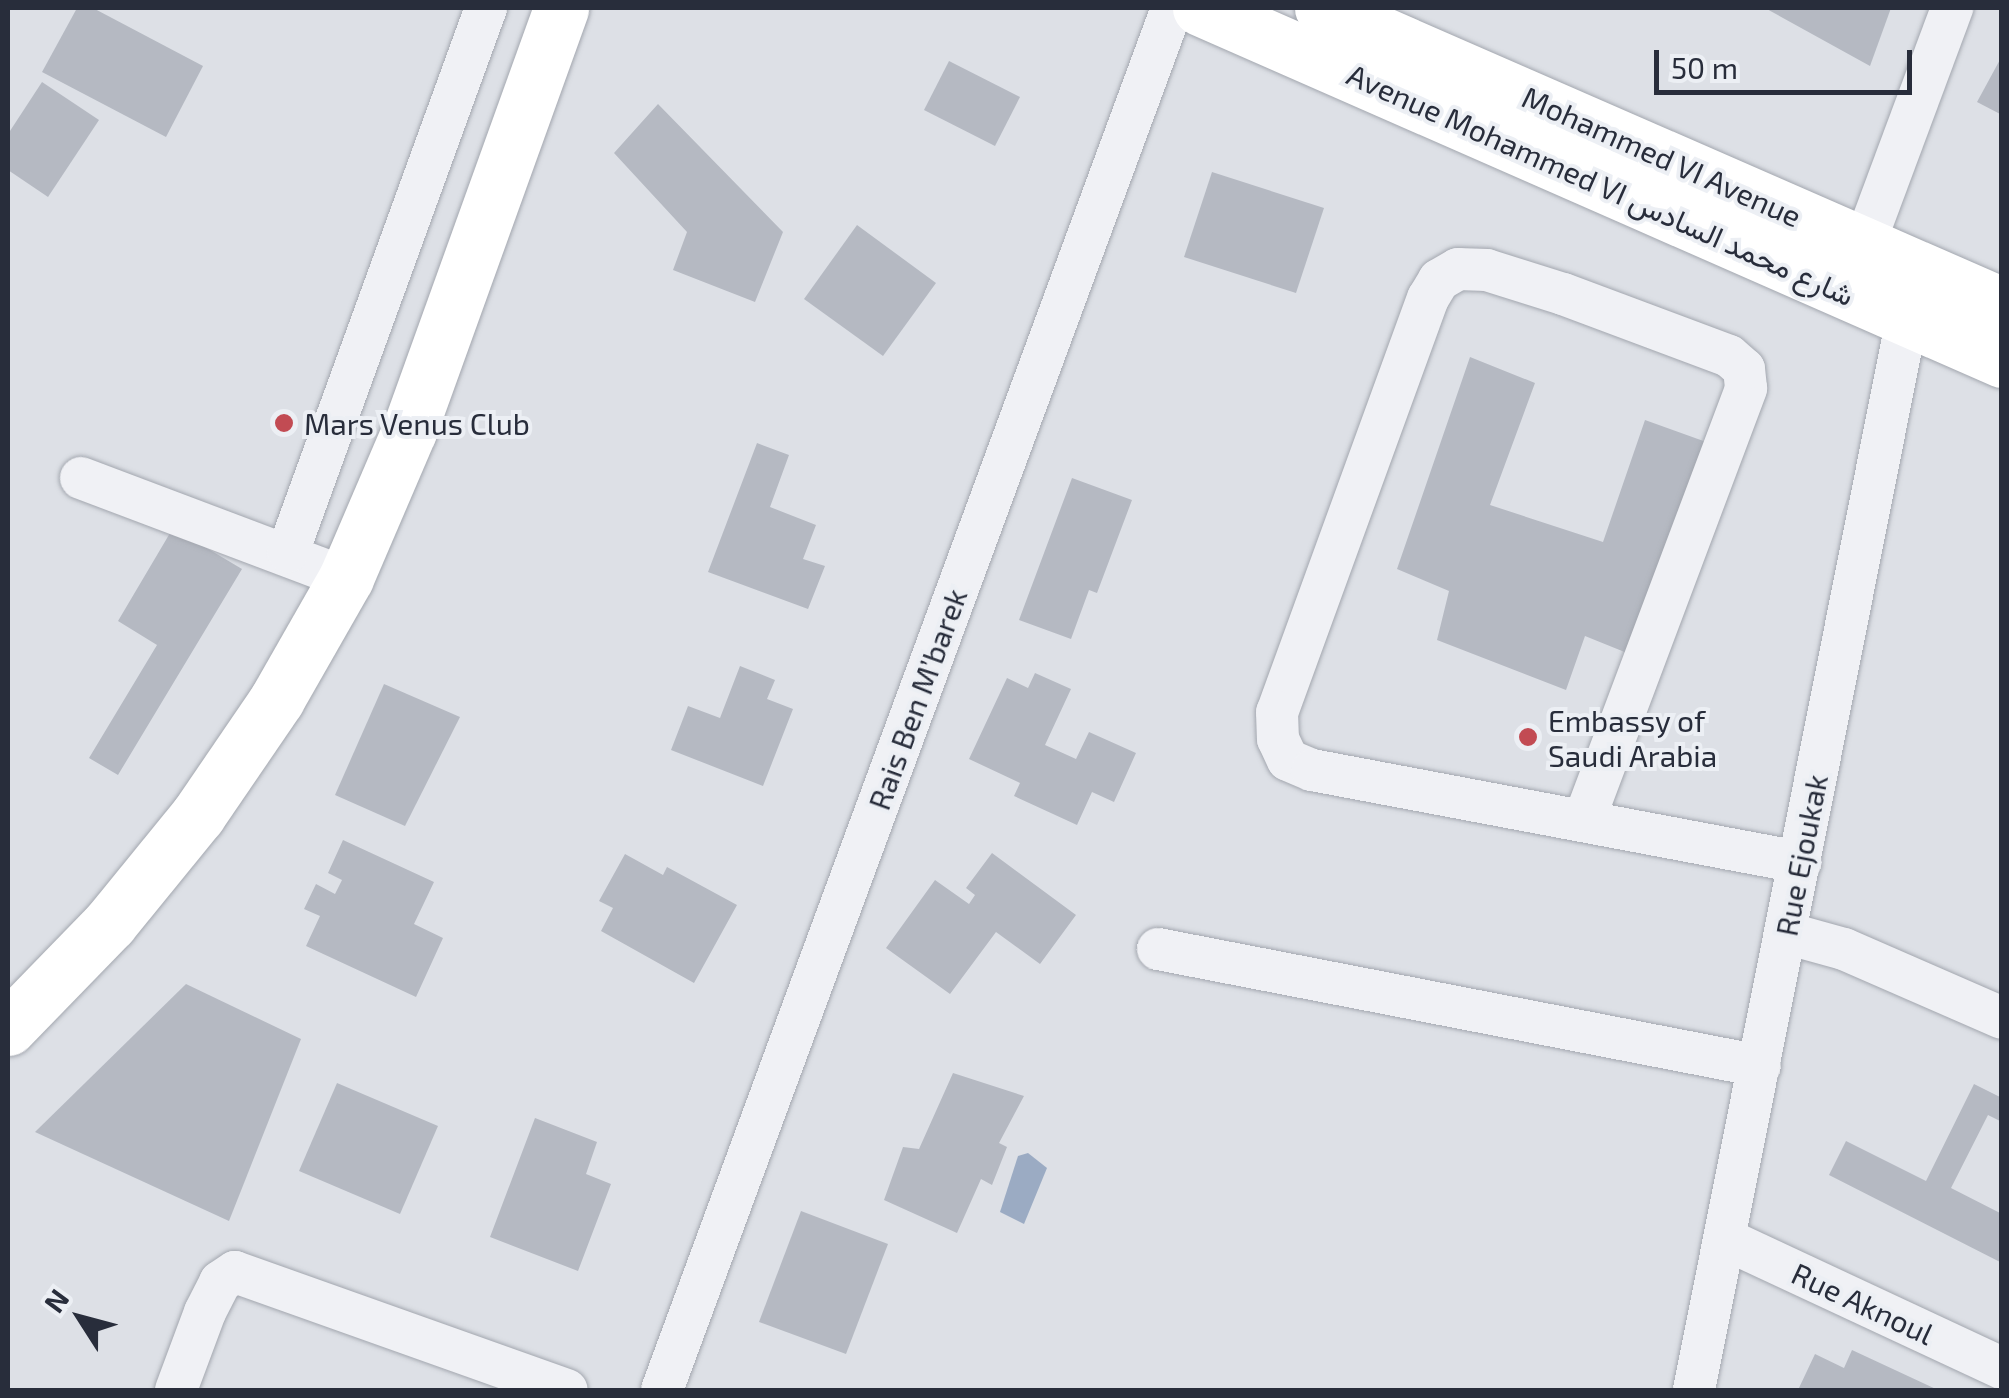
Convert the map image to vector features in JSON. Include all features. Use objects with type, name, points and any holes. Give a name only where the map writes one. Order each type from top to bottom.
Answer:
[{"type":"main road","points":[[8,1028],[110,923],[198,815],[277,700],[346,578],[409,431],[561,8]]},
{"type":"main road","name":"Avenue Mohammed VI شارع محمد السادس","points":[[1200,8],[2002,360]]},
{"type":"main road","name":"Mohammed VI Avenue","points":[[1322,8],[2002,305]]},
{"type":"street","points":[[288,552],[486,8]]},
{"type":"street","name":"Rais Ben M’barek","points":[[662,1390],[1172,8]]},
{"type":"street","points":[[1864,244],[1952,8]]},
{"type":"street","points":[[1584,820],[1746,388],[1744,369],[1712,349],[1579,300],[1487,270],[1458,268],[1439,280],[1428,298],[1277,712],[1278,739],[1288,760],[1312,770],[1800,862]]},
{"type":"street","name":"Rue Ejoukak","points":[[1694,1390],[1907,318]]},
{"type":"street","points":[[81,478],[288,552],[346,578]]},
{"type":"street","points":[[1786,934],[1844,949],[2002,1018]]},
{"type":"street","points":[[1158,949],[1760,1066]]},
{"type":"street","name":"Rue Aknoul","points":[[1725,1239],[2002,1368]]},
{"type":"street","points":[[176,1390],[220,1282],[246,1272],[567,1390]]},
{"type":"water","points":[[1028,1153],[1047,1168],[1024,1224],[1000,1212],[1018,1156]]},
{"type":"building","points":[[77,8],[93,8],[203,66],[166,137],[42,72]]},
{"type":"building","points":[[1765,8],[1891,8],[1870,66]]},
{"type":"building","points":[[2002,56],[2002,115],[1977,102]]},
{"type":"building","points":[[949,61],[1020,97],[995,146],[924,110]]},
{"type":"building","points":[[42,82],[99,120],[48,197],[8,170],[8,134]]},
{"type":"building","points":[[658,104],[783,232],[755,302],[673,270],[687,232],[614,153]]},
{"type":"building","points":[[1212,172],[1324,208],[1296,293],[1184,257]]},
{"type":"building","points":[[857,225],[936,283],[883,356],[804,299]]},
{"type":"building","points":[[1470,357],[1535,383],[1490,505],[1603,542],[1645,420],[1709,443],[1632,655],[1585,636],[1566,690],[1437,640],[1449,591],[1397,569]]},
{"type":"building","points":[[757,443],[789,455],[770,507],[816,525],[803,559],[825,566],[808,609],[708,572]]},
{"type":"building","points":[[1072,478],[1132,500],[1097,593],[1089,590],[1071,639],[1019,620]]},
{"type":"building","points":[[173,528],[242,569],[118,775],[89,758],[157,645],[118,621]]},
{"type":"building","points":[[740,666],[775,680],[767,699],[793,709],[763,786],[671,750],[688,706],[720,718]]},
{"type":"building","points":[[1035,673],[1071,689],[1045,745],[1076,759],[1089,732],[1136,753],[1114,802],[1092,792],[1077,825],[1014,796],[1020,783],[969,759],[1007,678],[1028,688]]},
{"type":"building","points":[[384,684],[460,717],[405,826],[335,795]]},
{"type":"building","points":[[343,840],[434,882],[414,924],[443,938],[416,997],[306,946],[320,916],[304,909],[316,884],[335,894],[342,880],[328,873]]},
{"type":"building","points":[[992,853],[1076,915],[1040,964],[996,932],[950,994],[886,948],[935,880],[969,904],[975,895],[966,888]]},
{"type":"building","points":[[625,854],[663,875],[667,867],[737,905],[694,983],[601,931],[613,908],[599,901]]},
{"type":"building","points":[[186,984],[301,1039],[229,1221],[35,1132]]},
{"type":"building","points":[[953,1073],[1024,1096],[999,1143],[1007,1147],[992,1185],[981,1179],[957,1233],[884,1200],[903,1147],[919,1149]]},
{"type":"building","points":[[337,1083],[438,1126],[400,1214],[299,1171]]},
{"type":"building","points":[[1974,1084],[2002,1098],[2002,1122],[1988,1115],[1951,1188],[2002,1214],[2002,1263],[1829,1175],[1846,1141],[1926,1181]]},
{"type":"building","points":[[535,1118],[597,1142],[586,1174],[611,1184],[578,1271],[490,1237]]},
{"type":"building","points":[[801,1211],[888,1244],[846,1354],[759,1322]]},
{"type":"building","points":[[1852,1350],[1938,1390],[1798,1390],[1815,1354],[1844,1368]]},
{"type":"place","name":"Mars Venus Club","points":[[284,423]]},
{"type":"place","name":"Embassy of Saudi Arabia","points":[[1528,737]]}]
